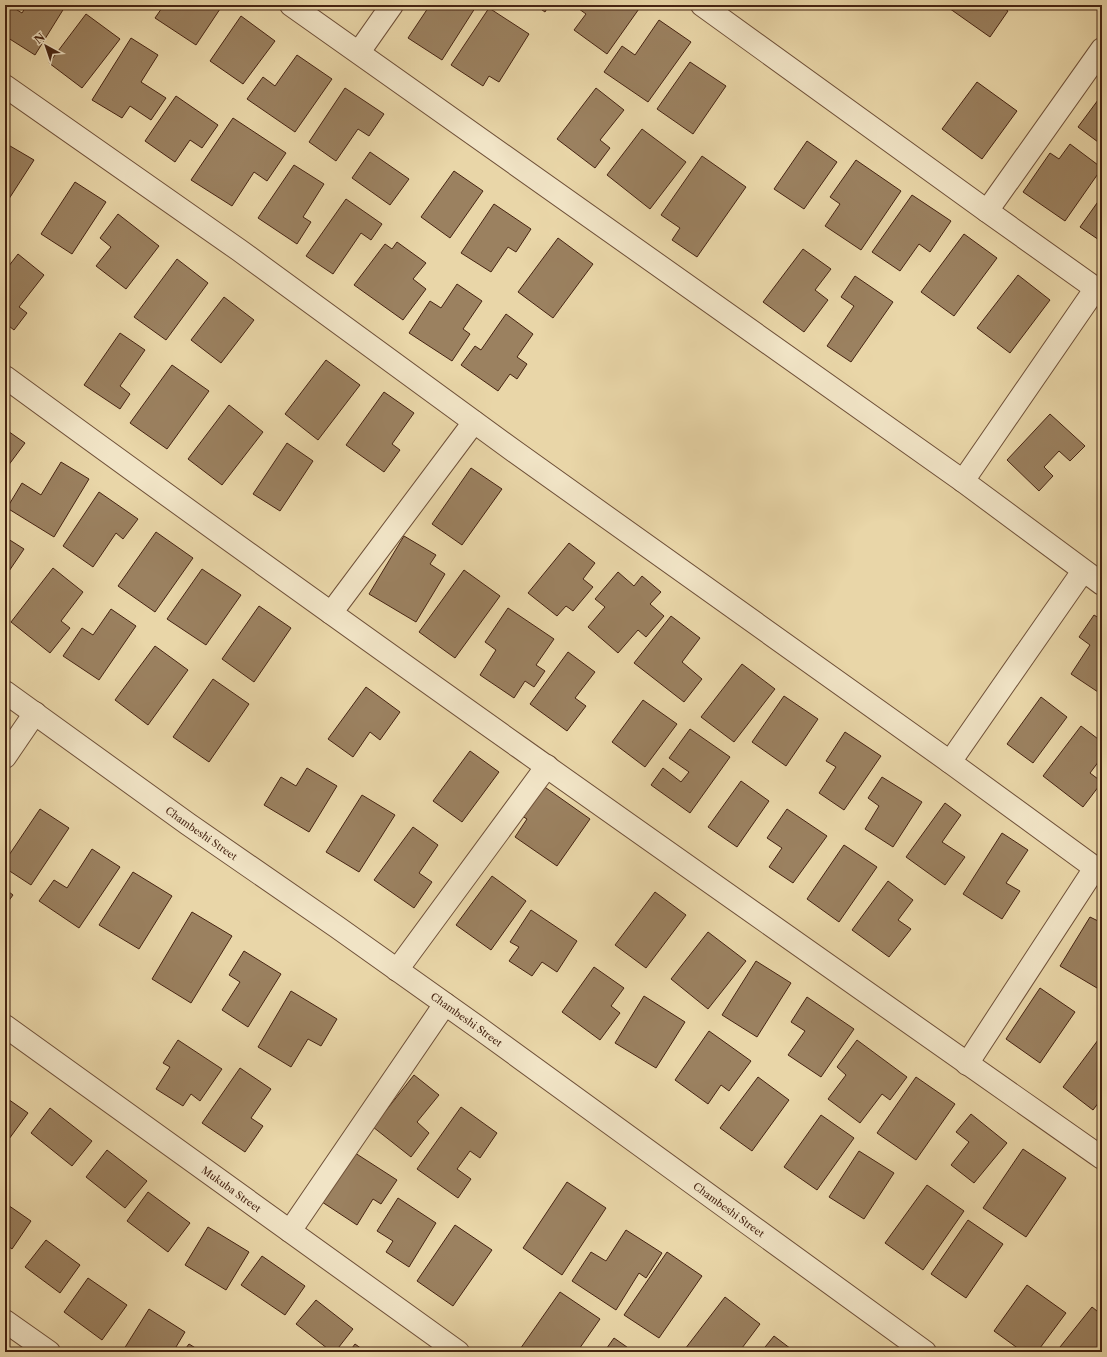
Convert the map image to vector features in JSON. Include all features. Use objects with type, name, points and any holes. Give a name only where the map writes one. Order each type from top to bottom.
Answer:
[{"type":"street","points":[[291,5],[963,481],[1102,584]]},
{"type":"street","points":[[359,52],[392,5]]},
{"type":"street","points":[[702,5],[1099,291],[963,481]]},
{"type":"street","points":[[986,211],[1102,49]]},
{"type":"street","points":[[5,86],[239,250],[474,422],[950,762],[1098,871],[967,1064]]},
{"type":"street","points":[[5,377],[192,514],[331,613],[1102,1158]]},
{"type":"street","points":[[331,613],[474,422]]},
{"type":"street","points":[[950,762],[1083,570]]},
{"type":"street","name":"Chambeshi Street","points":[[5,692],[188,824],[445,1004],[926,1352]]},
{"type":"street","points":[[5,757],[35,713]]},
{"type":"street","points":[[397,970],[547,766]]},
{"type":"street","points":[[290,1231],[445,1004]]},
{"type":"street","name":"Mukuba Street","points":[[5,1026],[458,1352]]},
{"type":"street","points":[[5,1321],[49,1352]]},
{"type":"building","points":[[9,5],[22,13],[27,5],[66,5],[35,55],[5,36],[5,11]]},
{"type":"building","points":[[143,5],[152,5],[149,9]]},
{"type":"building","points":[[164,5],[222,6],[196,45],[155,18]]},
{"type":"building","points":[[430,5],[477,5],[442,60],[408,38]]},
{"type":"building","points":[[535,5],[549,5],[545,12]]},
{"type":"building","points":[[999,5],[1008,11],[990,37],[946,6]]},
{"type":"building","points":[[575,6],[641,6],[607,54],[574,30],[586,14]]},
{"type":"building","points":[[489,8],[529,34],[499,82],[489,76],[483,86],[451,65]]},
{"type":"building","points":[[86,14],[120,39],[82,88],[49,63]]},
{"type":"building","points":[[241,16],[275,41],[243,84],[210,61]]},
{"type":"building","points":[[659,20],[691,42],[648,102],[604,72],[622,46],[635,55]]},
{"type":"building","points":[[131,38],[158,55],[141,82],[166,98],[151,120],[130,106],[122,118],[92,100]]},
{"type":"building","points":[[297,55],[332,79],[295,132],[247,99],[263,77],[275,86]]},
{"type":"building","points":[[690,62],[726,86],[693,134],[657,109]]},
{"type":"building","points":[[977,82],[1017,111],[982,159],[942,129]]},
{"type":"building","points":[[345,88],[384,114],[369,136],[358,129],[336,161],[309,142]]},
{"type":"building","points":[[596,88],[624,110],[600,140],[610,148],[595,168],[557,139]]},
{"type":"building","points":[[176,96],[218,125],[202,148],[190,140],[175,162],[145,141]]},
{"type":"building","points":[[1101,96],[1102,97],[1102,145],[1078,127]]},
{"type":"building","points":[[233,118],[286,153],[267,181],[254,172],[232,206],[191,180]]},
{"type":"building","points":[[642,129],[686,162],[650,209],[607,175]]},
{"type":"building","points":[[807,141],[837,162],[804,209],[774,189]]},
{"type":"building","points":[[5,143],[34,160],[5,205]]},
{"type":"building","points":[[1070,144],[1102,168],[1065,221],[1023,192],[1050,153],[1059,159]]},
{"type":"building","points":[[370,152],[409,179],[390,205],[352,178]]},
{"type":"building","points":[[702,156],[746,187],[697,257],[672,240],[680,228],[661,215]]},
{"type":"building","points":[[856,160],[901,191],[861,250],[825,226],[840,204],[830,197]]},
{"type":"building","points":[[294,165],[324,184],[303,217],[311,222],[297,244],[258,218]]},
{"type":"building","points":[[454,171],[483,191],[450,238],[421,217]]},
{"type":"building","points":[[75,182],[106,202],[72,254],[41,234]]},
{"type":"building","points":[[912,195],[951,221],[930,252],[919,244],[900,271],[872,252]]},
{"type":"building","points":[[1102,196],[1102,242],[1080,227]]},
{"type":"building","points":[[346,199],[382,224],[371,240],[361,233],[333,274],[306,256]]},
{"type":"building","points":[[494,204],[531,229],[516,252],[508,247],[491,272],[461,253]]},
{"type":"building","points":[[118,214],[159,246],[126,289],[96,266],[111,247],[100,238]]},
{"type":"building","points":[[964,234],[997,258],[954,316],[921,292]]},
{"type":"building","points":[[558,238],[593,264],[553,318],[518,292]]},
{"type":"building","points":[[397,242],[426,263],[413,279],[426,289],[403,320],[354,285],[385,244],[392,249]]},
{"type":"building","points":[[803,249],[831,269],[815,290],[828,300],[804,332],[763,302]]},
{"type":"building","points":[[18,254],[44,275],[19,307],[27,313],[14,330],[5,323],[5,271]]},
{"type":"building","points":[[177,259],[208,283],[166,340],[134,317]]},
{"type":"building","points":[[1018,275],[1050,300],[1010,353],[977,328]]},
{"type":"building","points":[[855,276],[893,302],[851,362],[827,346],[854,306],[841,297]]},
{"type":"building","points":[[457,284],[482,301],[463,329],[470,334],[452,361],[409,333],[430,301],[441,308]]},
{"type":"building","points":[[224,297],[254,320],[221,363],[191,340]]},
{"type":"building","points":[[506,314],[533,334],[517,357],[527,364],[517,379],[510,374],[498,391],[461,365],[475,346],[481,350]]},
{"type":"building","points":[[120,333],[145,350],[120,386],[130,394],[120,409],[84,385]]},
{"type":"building","points":[[326,360],[360,385],[318,440],[285,414]]},
{"type":"building","points":[[172,365],[209,391],[167,449],[130,423]]},
{"type":"building","points":[[384,392],[414,413],[392,444],[400,450],[384,472],[346,445]]},
{"type":"building","points":[[229,405],[263,432],[222,485],[188,459]]},
{"type":"building","points":[[1050,414],[1085,446],[1070,461],[1059,451],[1044,467],[1053,476],[1039,491],[1007,460]]},
{"type":"building","points":[[5,429],[25,443],[5,470]]},
{"type":"building","points":[[287,443],[313,461],[280,511],[253,494]]},
{"type":"building","points":[[61,462],[89,479],[54,537],[7,508],[22,483],[41,495]]},
{"type":"building","points":[[471,468],[502,489],[462,545],[432,524]]},
{"type":"building","points":[[99,492],[138,519],[123,539],[116,533],[93,567],[63,546]]},
{"type":"building","points":[[156,532],[193,558],[155,612],[118,586]]},
{"type":"building","points":[[404,536],[436,555],[430,564],[445,574],[416,622],[369,594]]},
{"type":"building","points":[[5,537],[24,549],[5,577]]},
{"type":"building","points":[[569,543],[595,563],[583,579],[593,587],[573,611],[566,606],[557,616],[528,593]]},
{"type":"building","points":[[53,568],[83,592],[61,621],[70,628],[50,653],[11,622]]},
{"type":"building","points":[[202,569],[241,595],[206,645],[167,619]]},
{"type":"building","points":[[464,570],[500,596],[455,658],[419,632]]},
{"type":"building","points":[[618,572],[634,586],[642,576],[661,592],[650,604],[664,616],[646,637],[638,630],[618,653],[588,627],[605,607],[595,599]]},
{"type":"building","points":[[259,606],[291,628],[254,682],[222,659]]},
{"type":"building","points":[[508,608],[554,639],[536,665],[545,671],[534,687],[525,681],[514,698],[480,675],[496,650],[485,642]]},
{"type":"building","points":[[111,609],[136,626],[99,680],[63,656],[82,628],[93,635]]},
{"type":"building","points":[[1094,615],[1102,620],[1102,686],[1098,692],[1071,674],[1090,645],[1079,637]]},
{"type":"building","points":[[671,616],[700,638],[682,662],[702,679],[684,702],[634,663]]},
{"type":"building","points":[[155,646],[188,670],[148,725],[115,700]]},
{"type":"building","points":[[568,652],[595,672],[575,698],[586,706],[567,731],[530,704]]},
{"type":"building","points":[[742,664],[775,689],[734,742],[701,717]]},
{"type":"building","points":[[213,679],[249,704],[209,762],[173,737]]},
{"type":"building","points":[[366,687],[400,712],[380,740],[370,732],[353,757],[328,739]]},
{"type":"building","points":[[784,696],[818,719],[786,766],[752,742]]},
{"type":"building","points":[[1041,697],[1067,717],[1033,763],[1007,744]]},
{"type":"building","points":[[643,700],[677,724],[645,767],[612,742]]},
{"type":"building","points":[[1081,726],[1102,742],[1102,757],[1090,773],[1102,782],[1083,807],[1043,776]]},
{"type":"building","points":[[690,729],[730,757],[690,813],[651,785],[663,768],[681,782],[689,772],[669,758]]},
{"type":"building","points":[[845,732],[881,756],[844,810],[819,793],[836,767],[826,761]]},
{"type":"building","points":[[470,751],[499,772],[462,822],[433,801]]},
{"type":"building","points":[[307,768],[337,786],[309,832],[264,805],[281,777],[296,786]]},
{"type":"building","points":[[882,777],[922,802],[893,847],[865,829],[879,806],[868,798]]},
{"type":"building","points":[[741,781],[769,801],[737,847],[708,827]]},
{"type":"building","points":[[539,783],[590,819],[557,866],[515,837],[527,819],[517,813]]},
{"type":"building","points":[[362,795],[395,815],[359,872],[326,852]]},
{"type":"building","points":[[945,803],[961,815],[942,842],[965,857],[945,885],[906,857]]},
{"type":"building","points":[[40,809],[69,828],[31,885],[5,868],[5,861]]},
{"type":"building","points":[[787,809],[827,836],[793,883],[769,867],[782,848],[767,838]]},
{"type":"building","points":[[413,827],[438,845],[419,873],[432,882],[414,908],[374,880]]},
{"type":"building","points":[[1002,833],[1028,850],[1006,883],[1020,891],[1002,919],[963,894]]},
{"type":"building","points":[[844,845],[877,867],[839,922],[807,899]]},
{"type":"building","points":[[92,849],[120,867],[79,928],[39,901],[54,880],[67,888]]},
{"type":"building","points":[[133,872],[172,896],[139,949],[99,925]]},
{"type":"building","points":[[492,876],[526,901],[491,950],[456,925]]},
{"type":"building","points":[[888,881],[913,900],[898,920],[911,929],[889,957],[852,930]]},
{"type":"building","points":[[5,889],[13,895],[5,906]]},
{"type":"building","points":[[655,892],[686,915],[646,968],[615,945]]},
{"type":"building","points":[[531,910],[577,941],[557,972],[542,962],[532,976],[509,961],[519,947],[510,942]]},
{"type":"building","points":[[192,912],[232,936],[191,1003],[152,979]]},
{"type":"building","points":[[1090,917],[1102,923],[1102,991],[1060,966]]},
{"type":"building","points":[[708,932],[746,961],[708,1009],[671,979]]},
{"type":"building","points":[[244,951],[281,974],[248,1027],[222,1010],[240,982],[229,975]]},
{"type":"building","points":[[756,961],[791,983],[757,1037],[722,1015]]},
{"type":"building","points":[[594,967],[624,988],[611,1006],[620,1013],[600,1040],[562,1012]]},
{"type":"building","points":[[1040,988],[1075,1012],[1040,1063],[1006,1039]]},
{"type":"building","points":[[291,991],[337,1019],[321,1046],[308,1039],[291,1067],[258,1047]]},
{"type":"building","points":[[644,996],[685,1022],[656,1068],[615,1043]]},
{"type":"building","points":[[807,997],[854,1029],[821,1077],[788,1055],[805,1031],[791,1022]]},
{"type":"building","points":[[709,1031],[751,1061],[729,1091],[721,1085],[708,1104],[675,1080]]},
{"type":"building","points":[[1101,1036],[1102,1098],[1093,1110],[1063,1087]]},
{"type":"building","points":[[178,1040],[222,1069],[200,1101],[191,1094],[183,1106],[156,1089],[170,1067],[163,1063]]},
{"type":"building","points":[[857,1040],[907,1077],[890,1100],[882,1094],[860,1123],[828,1099],[846,1075],[837,1067]]},
{"type":"building","points":[[240,1068],[271,1089],[251,1118],[263,1126],[245,1152],[202,1123]]},
{"type":"building","points":[[414,1075],[439,1095],[417,1122],[429,1133],[411,1157],[373,1127]]},
{"type":"building","points":[[758,1077],[789,1100],[752,1151],[720,1128]]},
{"type":"building","points":[[916,1077],[955,1104],[916,1160],[877,1133]]},
{"type":"building","points":[[5,1097],[28,1113],[9,1139],[5,1136]]},
{"type":"building","points":[[461,1107],[497,1133],[480,1158],[470,1151],[457,1169],[471,1179],[458,1198],[417,1169]]},
{"type":"building","points":[[50,1108],[92,1141],[72,1166],[31,1133]]},
{"type":"building","points":[[971,1114],[1007,1143],[974,1183],[951,1165],[969,1142],[956,1132]]},
{"type":"building","points":[[821,1115],[854,1138],[817,1190],[784,1167]]},
{"type":"building","points":[[1023,1149],[1066,1178],[1026,1237],[983,1208]]},
{"type":"building","points":[[107,1150],[147,1181],[125,1208],[86,1177]]},
{"type":"building","points":[[352,1151],[397,1180],[381,1204],[373,1199],[357,1225],[319,1200]]},
{"type":"building","points":[[859,1151],[894,1173],[864,1219],[829,1197]]},
{"type":"building","points":[[567,1182],[606,1208],[562,1275],[523,1248]]},
{"type":"building","points":[[927,1185],[964,1211],[923,1270],[885,1243]]},
{"type":"building","points":[[148,1192],[190,1223],[168,1252],[127,1221]]},
{"type":"building","points":[[398,1198],[436,1223],[409,1267],[386,1252],[393,1241],[377,1231]]},
{"type":"building","points":[[5,1203],[31,1221],[12,1249],[5,1244]]},
{"type":"building","points":[[968,1220],[1003,1244],[966,1298],[931,1274]]},
{"type":"building","points":[[455,1225],[492,1250],[453,1306],[417,1281]]},
{"type":"building","points":[[208,1227],[249,1252],[226,1290],[185,1265]]},
{"type":"building","points":[[626,1230],[662,1253],[646,1278],[639,1273],[616,1310],[572,1281],[591,1252],[606,1261]]},
{"type":"building","points":[[46,1240],[80,1265],[60,1293],[25,1267]]},
{"type":"building","points":[[667,1252],[702,1276],[659,1338],[624,1315]]},
{"type":"building","points":[[262,1256],[305,1286],[285,1315],[241,1285]]},
{"type":"building","points":[[88,1278],[127,1305],[102,1340],[64,1312]]},
{"type":"building","points":[[1027,1285],[1066,1313],[1037,1352],[1023,1352],[994,1331]]},
{"type":"building","points":[[560,1292],[600,1319],[577,1352],[518,1352]]},
{"type":"building","points":[[725,1297],[760,1324],[739,1352],[689,1352],[685,1349]]},
{"type":"building","points":[[316,1300],[353,1329],[335,1352],[332,1352],[296,1324]]},
{"type":"building","points":[[1092,1307],[1102,1315],[1102,1352],[1056,1352]]},
{"type":"building","points":[[149,1309],[185,1332],[173,1352],[128,1352],[124,1349]]},
{"type":"building","points":[[774,1336],[795,1352],[761,1352]]},
{"type":"building","points":[[614,1338],[634,1352],[604,1352]]},
{"type":"building","points":[[189,1344],[202,1352],[183,1352]]},
{"type":"building","points":[[355,1344],[366,1352],[349,1352]]}]
